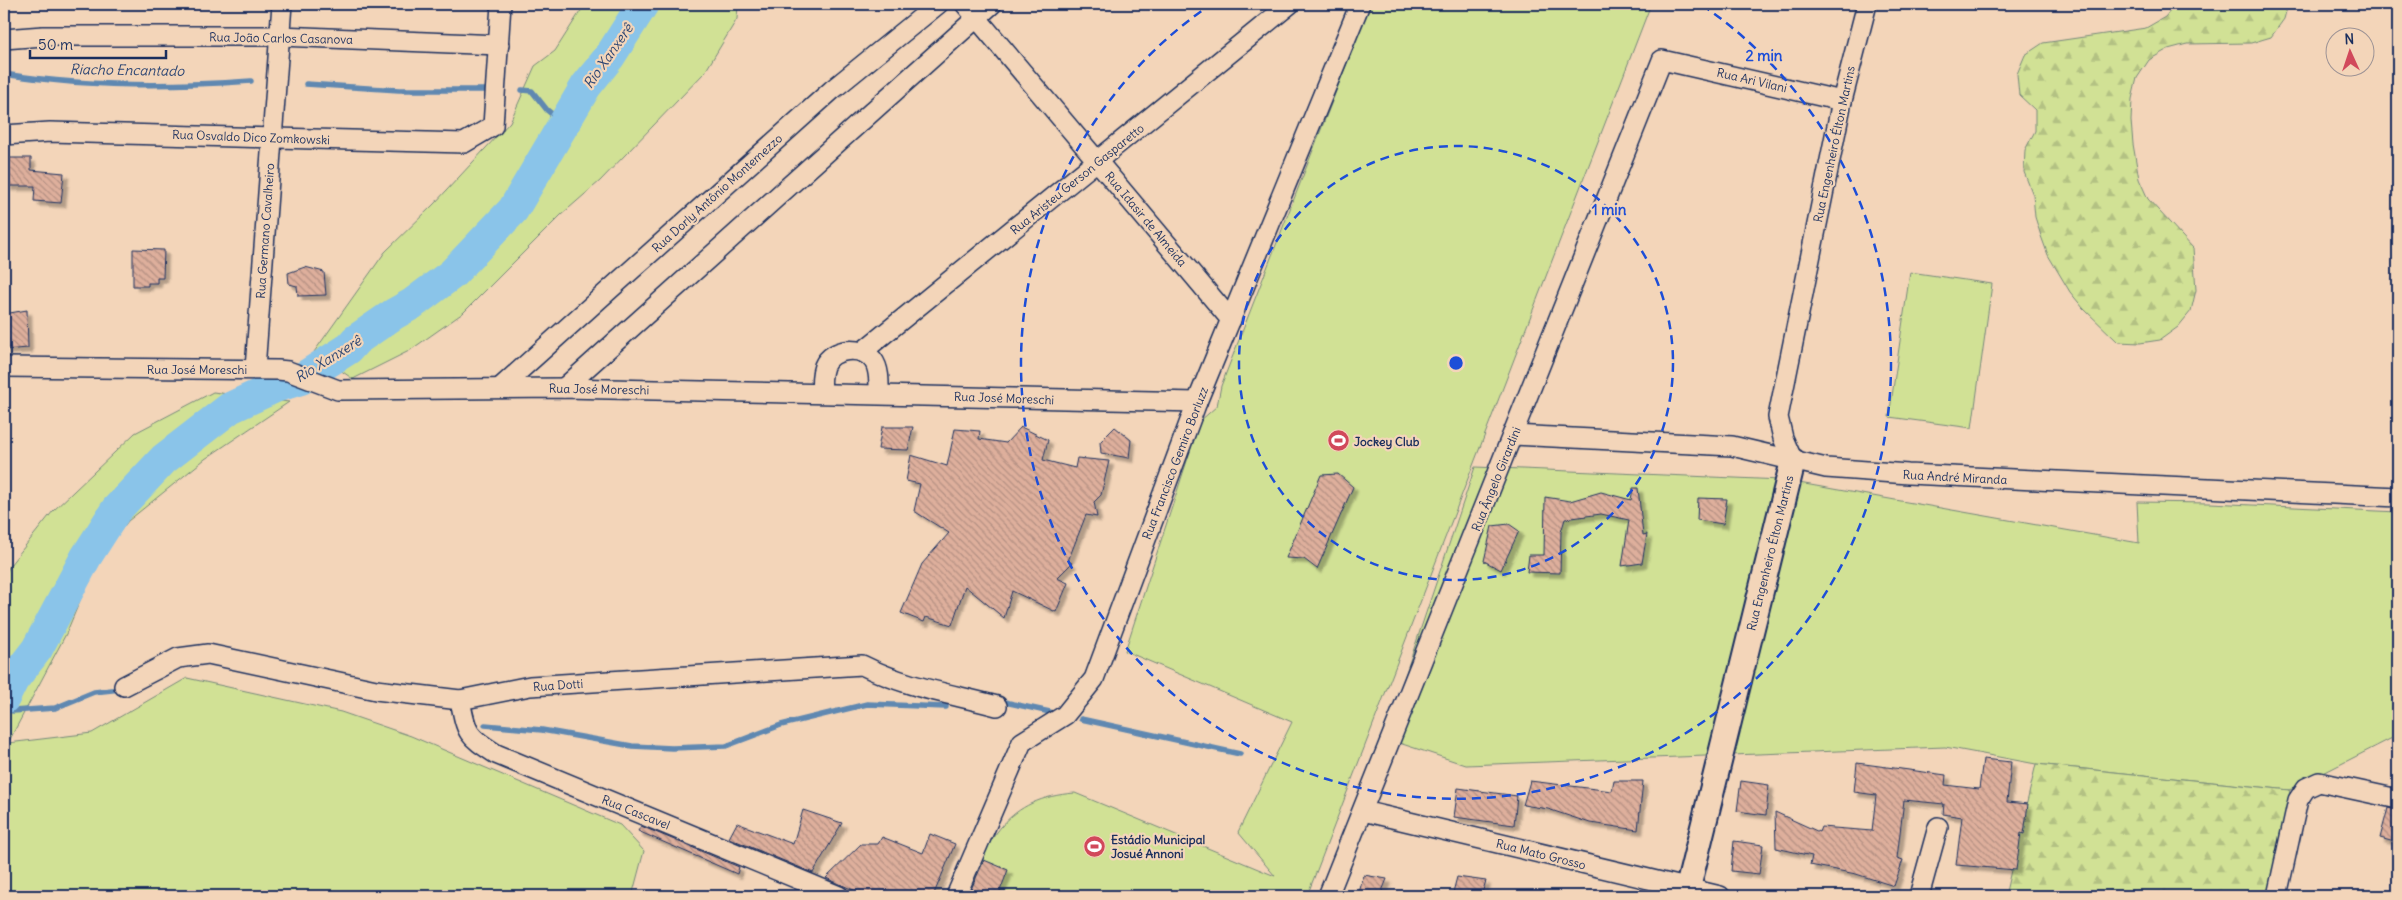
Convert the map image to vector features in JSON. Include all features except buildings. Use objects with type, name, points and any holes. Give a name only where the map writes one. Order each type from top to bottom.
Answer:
[{"type":"street","name":"Rua Germano Cavalheiro","points":[[256,369],[282,4]]},
{"type":"street","points":[[498,45],[501,4]]},
{"type":"street","name":"Rua Dorly Antônio Montemezzo","points":[[500,388],[832,90],[938,4]]},
{"type":"street","points":[[564,388],[971,10],[992,4]]},
{"type":"street","name":"Rua Aristeu Gerson Gasparetto","points":[[862,352],[1290,4]]},
{"type":"street","name":"Rua Francisco Gemiro Borluzz","points":[[956,896],[1022,742],[1065,715],[1094,678],[1197,402],[1360,4]]},
{"type":"street","name":"Rua Engenheiro Élton Martins","points":[[1687,893],[1793,461],[1783,438],[1778,417],[1842,101],[1867,4]]},
{"type":"street","name":"Rua Idasir de Almeida","points":[[971,10],[1231,320]]},
{"type":"street","name":"Rua João Carlos Casanova","points":[[4,39],[43,36],[280,36],[498,45]]},
{"type":"street","name":"Rua Osvaldo Dico Zomkowski","points":[[4,135],[50,132],[464,143],[493,126],[498,45]]},
{"type":"street","name":"Rua Ari Vilani","points":[[1662,60],[1842,101]]},
{"type":"street","name":"Rua Ângelo Girardini","points":[[1328,896],[1514,435],[1662,60]]},
{"type":"street","points":[[822,393],[821,376],[830,358],[837,353],[847,351],[862,352],[873,360],[877,367],[879,394]]},
{"type":"street","name":"Rua José Moreschi","points":[[4,368],[256,369],[288,371],[338,390],[564,388],[1197,402]]},
{"type":"street","name":"Rua André Miranda","points":[[1514,435],[1732,446],[1826,468],[1908,474],[2398,497]]},
{"type":"street","name":"Rua Dotti","points":[[124,686],[178,658],[208,654],[376,690],[460,700],[530,686],[862,665],[890,679],[923,689],[997,706]]},
{"type":"street","name":"Rua Cascavel","points":[[460,700],[465,725],[473,738],[496,754],[840,896]]},
{"type":"street","points":[[2277,896],[2298,800],[2306,788],[2319,782],[2398,799]]},
{"type":"street","name":"Rua Mato Grosso","points":[[1363,811],[1687,893],[1720,896]]},
{"type":"street","points":[[1919,896],[1938,827]]},
{"type":"green space","points":[[585,4],[738,4],[737,19],[705,72],[600,181],[561,215],[463,313],[409,351],[353,379],[314,352],[385,252],[434,204],[510,122],[535,66],[555,51]]},
{"type":"green space","name":"Jockey Club","points":[[1370,4],[1651,4],[1307,896],[965,896],[982,857],[1003,825],[1016,813],[1032,803],[1051,797],[1075,793],[1275,876],[1238,832],[1292,722],[1125,651],[1200,421],[1217,406],[1221,386]]},
{"type":"green space","points":[[2176,4],[2288,4],[2284,19],[2271,37],[2251,43],[2187,44],[2168,49],[2149,60],[2137,78],[2132,99],[2131,121],[2139,179],[2148,199],[2193,248],[2196,290],[2191,311],[2178,327],[2160,340],[2140,343],[2118,342],[2083,308],[2070,292],[2048,255],[2035,217],[2033,195],[2024,172],[2025,150],[2035,131],[2035,110],[2019,95],[2017,74],[2025,55],[2043,43],[2146,28],[2165,17]]},
{"type":"green space","points":[[1910,272],[1992,284],[1972,428],[1889,417]]},
{"type":"green space","points":[[213,392],[289,402],[205,459],[128,521],[95,565],[66,634],[8,743],[92,733],[187,678],[341,712],[411,736],[620,825],[644,851],[632,896],[4,896],[4,577],[10,565],[53,511],[135,433]]},
{"type":"green space","points":[[1475,467],[1782,480],[2139,543],[2137,502],[2210,503],[2398,512],[2398,735],[2290,790],[2036,764],[1945,747],[1466,765],[1384,738]]},
{"type":"green space","points":[[2036,764],[2290,790],[2268,896],[2005,896]]},
{"type":"waterway","name":"Rio Xanxerê","points":[[4,698],[13,680],[37,649],[86,557],[116,510],[164,459],[230,408],[275,387],[301,379],[348,349],[356,340],[412,304],[452,274],[513,210],[586,86],[610,56],[643,4]]},
{"type":"waterway","name":"Riacho Encantado","points":[[4,74],[96,84],[127,85],[251,81]]},
{"type":"waterway","name":"Riacho Encantado","points":[[306,84],[399,90],[485,90]]},
{"type":"waterway","name":"Riacho Encantado","points":[[522,90],[532,91],[547,110],[563,123]]},
{"type":"waterway","points":[[4,709],[13,711],[55,708],[94,692],[121,689]]},
{"type":"waterway","points":[[1000,701],[1050,712]]},
{"type":"waterway","points":[[485,725],[542,730],[632,746],[672,748],[726,746],[781,725],[867,704],[946,707]]},
{"type":"waterway","points":[[1081,719],[1240,754]]},
{"type":"place","name":"Jockey Club","points":[[1338,441]]},
{"type":"place","name":"Estádio Municipal Josué Annoni","points":[[1095,846]]}]
